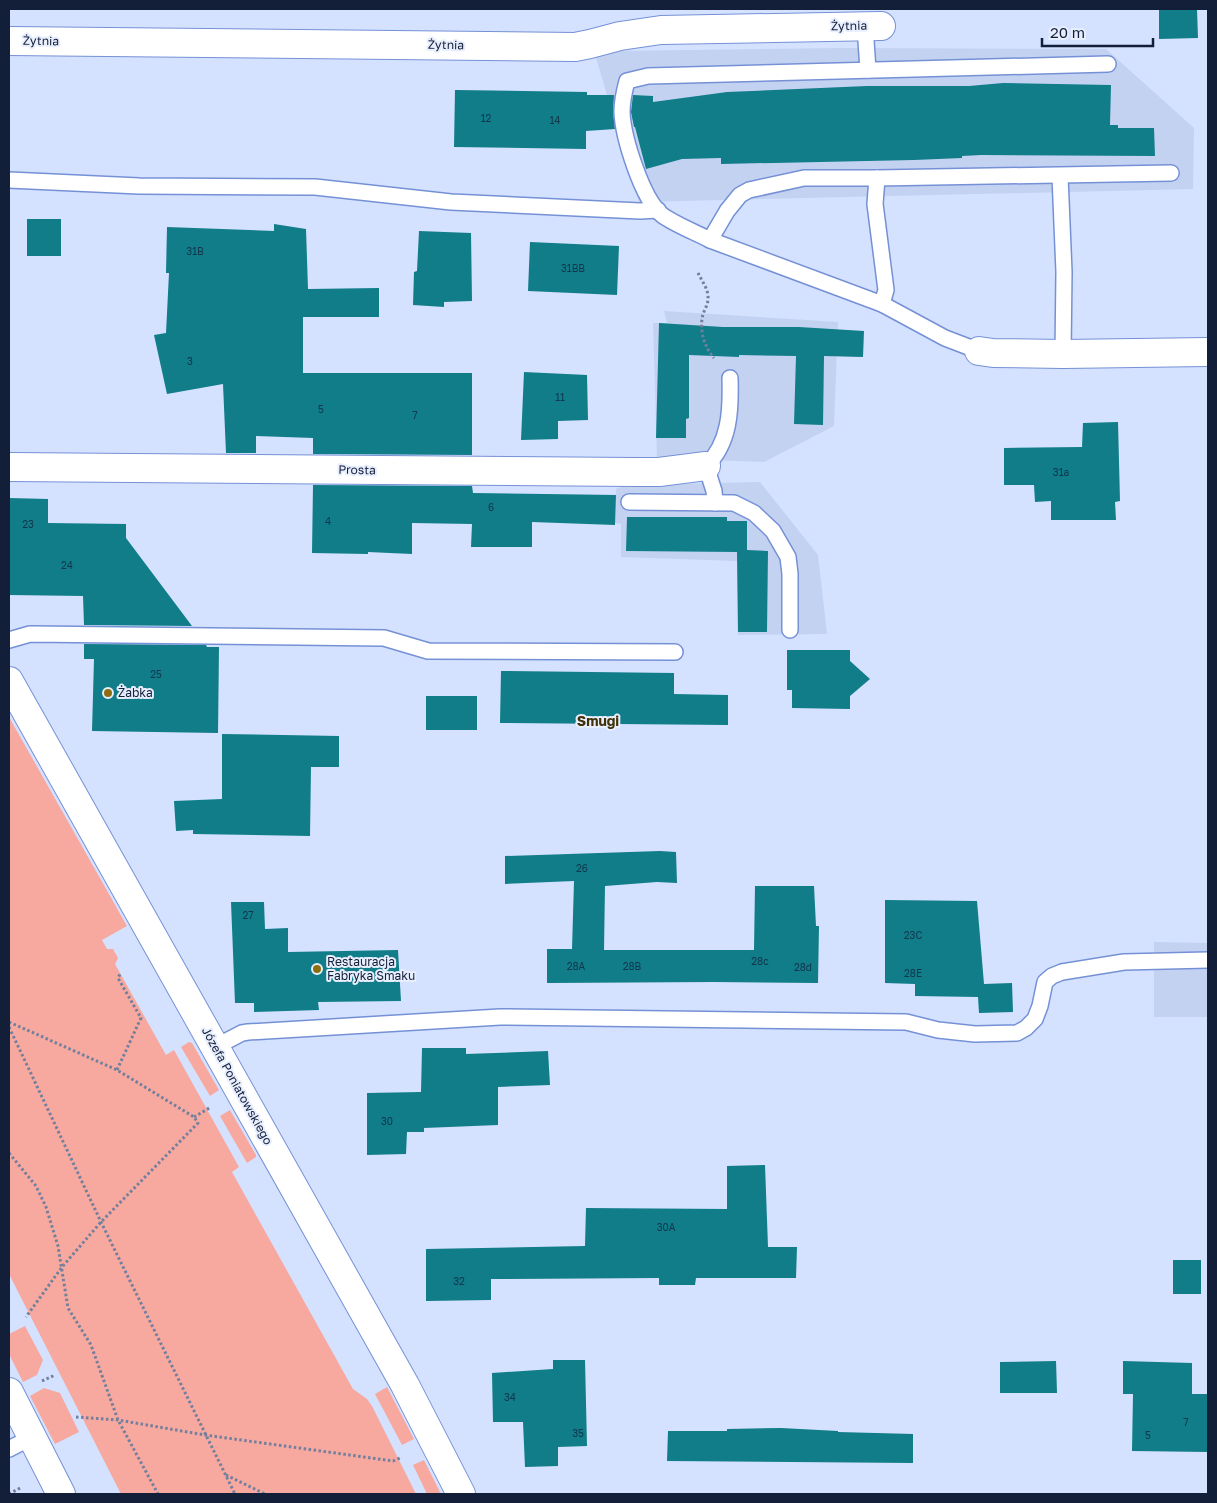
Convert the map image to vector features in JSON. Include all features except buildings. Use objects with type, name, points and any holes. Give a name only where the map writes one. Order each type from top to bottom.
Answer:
[{"type":"street","name":"Żytnia","points":[[9,41],[575,47],[620,36],[661,30],[873,26]]},
{"type":"street","points":[[979,352],[993,354],[1208,352]]},
{"type":"street","name":"Prosta","points":[[9,467],[660,472],[706,466]]},
{"type":"street","name":"Józefa Poniatowskiego","points":[[9,681],[405,1384],[461,1494]]},
{"type":"street","points":[[9,1392],[20,1443],[61,1494]]},
{"type":"lane","points":[[868,70],[873,26]]},
{"type":"lane","points":[[979,352],[945,338],[882,304],[710,240],[662,215],[644,192],[629,143],[622,113],[623,97],[627,82],[648,76],[1108,64]]},
{"type":"lane","points":[[710,240],[731,204],[740,195],[750,190],[804,178],[1172,173]]},
{"type":"lane","points":[[1060,176],[1064,272],[1063,354]]},
{"type":"lane","points":[[877,178],[875,204],[886,290],[882,304]]},
{"type":"lane","points":[[9,180],[140,186],[315,187],[451,202],[640,211],[658,210]]},
{"type":"lane","points":[[715,503],[714,491],[706,466],[716,456],[727,429],[731,398],[730,378]]},
{"type":"lane","points":[[629,502],[734,503],[754,513],[773,531],[784,547],[788,557],[790,574],[790,630]]},
{"type":"lane","points":[[9,640],[30,634],[235,635],[384,638],[428,651],[675,652]]},
{"type":"lane","points":[[215,1047],[242,1032],[500,1018],[906,1022],[938,1030],[975,1034],[1016,1033],[1026,1028],[1035,1019],[1046,982],[1052,976],[1062,972],[1124,962],[1208,960]]},
{"type":"path","points":[[698,273],[708,293],[708,301],[702,322],[705,342],[710,352],[730,378]]},
{"type":"path","points":[[117,1070],[141,1018],[118,978],[120,974]]},
{"type":"path","points":[[9,1022],[117,1070],[194,1117],[198,1123],[101,1222],[62,1267],[26,1317]]},
{"type":"path","points":[[9,1027],[101,1222],[235,1494]]},
{"type":"path","points":[[9,1152],[36,1186],[40,1195],[55,1234],[68,1308],[91,1345],[118,1420],[158,1494]]},
{"type":"path","points":[[76,1417],[118,1420],[205,1435],[393,1461],[402,1457]]},
{"type":"path","points":[[226,1475],[265,1494]]},
{"type":"path","points":[[9,1494],[15,1491]]},
{"type":"shaded area","points":[[842,48],[1106,49],[1194,128],[1193,189],[639,202],[596,58],[608,51]]},
{"type":"shaded area","points":[[664,311],[838,322],[834,426],[764,462],[657,458],[653,323],[667,323]]},
{"type":"shaded area","points":[[760,482],[818,555],[827,634],[738,635],[737,561],[621,557],[621,524],[615,523],[616,489],[624,485]]},
{"type":"shaded area","points":[[9,717],[127,926],[102,940],[107,949],[113,949],[118,958],[115,964],[166,1055],[174,1050],[239,1167],[232,1172],[353,1389],[367,1399],[372,1406],[416,1494],[121,1494],[9,1274]]},
{"type":"shaded area","points":[[1154,942],[1208,943],[1208,1017],[1154,1017]]},
{"type":"shaded area","points":[[189,1042],[192,1043],[219,1090],[210,1096],[181,1047]]},
{"type":"shaded area","points":[[230,1110],[256,1155],[247,1163],[220,1116]]},
{"type":"shaded area","points":[[25,1326],[43,1360],[37,1375],[23,1382],[9,1354],[9,1334]]},
{"type":"shaded area","points":[[387,1387],[414,1439],[402,1445],[375,1394]]},
{"type":"shaded area","points":[[44,1388],[60,1393],[79,1432],[55,1444],[30,1396]]},
{"type":"shaded area","points":[[424,1460],[441,1494],[427,1494],[413,1465]]},
{"type":"place","name":"Żabka","points":[[108,693]]},
{"type":"place","name":"Restauracja Fabryka Smaku","points":[[317,969]]},
{"type":"district","name":"Smugi","points":[[598,721]]}]
